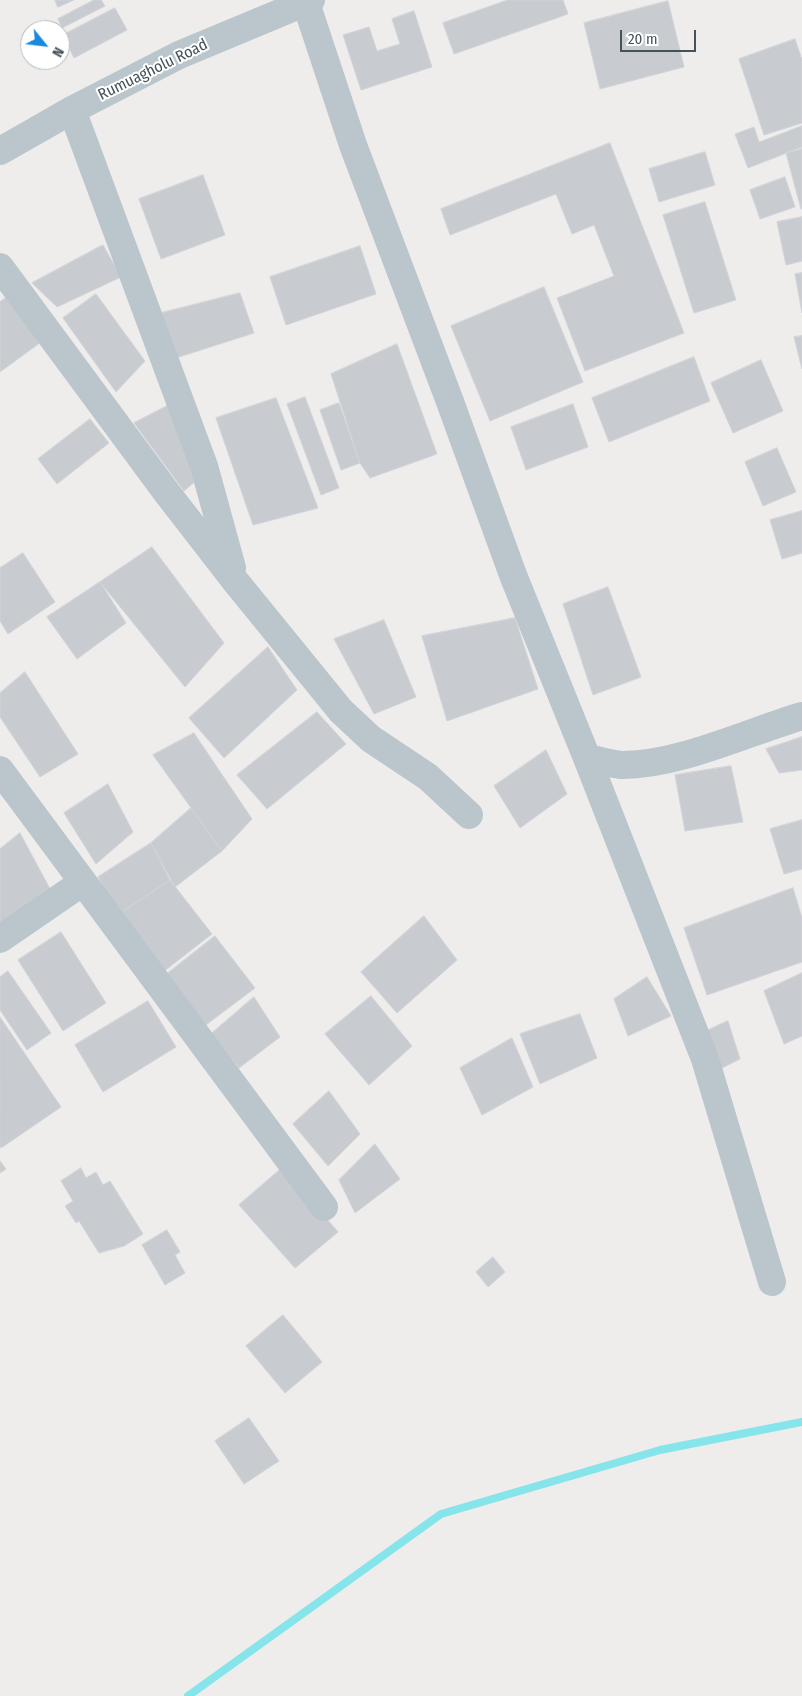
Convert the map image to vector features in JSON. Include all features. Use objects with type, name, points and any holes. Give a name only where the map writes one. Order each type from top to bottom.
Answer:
[{"type":"street","name":"Rumuagholu Road","points":[[1,149],[179,55],[309,1]]},
{"type":"street","points":[[309,1],[353,145],[513,575],[705,1060],[772,1282]]},
{"type":"street","points":[[72,110],[204,466],[236,582]]},
{"type":"street","points":[[0,266],[167,493],[236,582],[342,712],[371,739],[428,777],[469,815]]},
{"type":"street","points":[[587,758],[620,765],[658,761],[709,747],[802,716]]},
{"type":"street","points":[[0,770],[324,1207]]},
{"type":"street","points":[[0,939],[82,882]]},
{"type":"building","points":[[55,0],[74,0],[58,7]]},
{"type":"building","points":[[94,0],[101,0],[105,6],[70,24],[70,20],[58,19]]},
{"type":"building","points":[[508,0],[563,0],[568,14],[454,54],[443,23]]},
{"type":"building","points":[[668,1],[684,67],[600,89],[584,23]]},
{"type":"building","points":[[115,8],[127,30],[74,58],[70,50],[70,31]]},
{"type":"building","points":[[414,11],[432,67],[361,90],[343,35],[369,27],[377,51],[400,44],[392,19]]},
{"type":"building","points":[[795,39],[802,60],[802,123],[764,135],[739,59]]},
{"type":"building","points":[[802,126],[802,147],[748,168],[735,134],[754,127],[759,142]]},
{"type":"building","points":[[610,143],[684,333],[585,371],[557,298],[614,276],[594,225],[572,234],[556,194],[450,235],[441,209]]},
{"type":"building","points":[[802,149],[802,209],[801,209],[786,153]]},
{"type":"building","points":[[705,152],[715,185],[659,202],[649,169]]},
{"type":"building","points":[[203,175],[225,235],[161,259],[139,199]]},
{"type":"building","points":[[785,177],[795,207],[760,219],[750,190]]},
{"type":"building","points":[[705,202],[736,300],[694,313],[663,215]]},
{"type":"building","points":[[802,217],[802,261],[786,265],[777,222]]},
{"type":"building","points":[[103,245],[121,277],[57,307],[32,283]]},
{"type":"building","points":[[360,246],[376,294],[286,325],[270,277]]},
{"type":"building","points":[[802,273],[802,313],[795,274]]},
{"type":"building","points":[[544,287],[583,382],[490,421],[451,326]]},
{"type":"building","points":[[240,293],[254,333],[176,358],[161,313]]},
{"type":"building","points":[[96,294],[145,361],[116,392],[63,318]]},
{"type":"building","points":[[7,297],[41,342],[0,372],[0,302]]},
{"type":"building","points":[[802,336],[802,369],[794,337]]},
{"type":"building","points":[[397,344],[437,454],[370,478],[360,463],[331,374]]},
{"type":"building","points":[[694,357],[710,401],[609,442],[592,398]]},
{"type":"building","points":[[761,360],[783,411],[733,433],[711,383]]},
{"type":"building","points":[[305,397],[339,488],[321,495],[287,404]]},
{"type":"building","points":[[276,398],[318,508],[253,525],[216,418]]},
{"type":"building","points":[[339,403],[360,463],[341,470],[320,410]]},
{"type":"building","points":[[573,404],[588,447],[526,470],[511,427]]},
{"type":"building","points":[[169,405],[197,480],[184,491],[134,423]]},
{"type":"building","points":[[90,419],[109,443],[57,484],[38,459]]},
{"type":"building","points":[[777,448],[796,492],[763,506],[745,462]]},
{"type":"building","points":[[802,511],[802,553],[782,559],[770,520]]},
{"type":"building","points":[[152,547],[224,643],[185,687],[100,582]]},
{"type":"building","points":[[23,553],[55,602],[8,634],[0,621],[0,568]]},
{"type":"building","points":[[100,582],[126,623],[77,659],[47,617]]},
{"type":"building","points":[[608,587],[641,677],[593,695],[563,604]]},
{"type":"building","points":[[515,618],[538,689],[447,721],[422,636]]},
{"type":"building","points":[[384,620],[416,697],[374,714],[334,639]]},
{"type":"building","points":[[268,647],[297,690],[224,758],[189,718]]},
{"type":"building","points":[[25,672],[78,754],[40,777],[0,717],[0,693]]},
{"type":"building","points":[[317,712],[346,744],[267,809],[237,775]]},
{"type":"building","points":[[194,733],[252,819],[222,851],[153,755]]},
{"type":"building","points":[[802,737],[802,770],[779,773],[766,749]]},
{"type":"building","points":[[546,750],[567,794],[520,828],[494,786]]},
{"type":"building","points":[[731,766],[743,822],[685,831],[675,775]]},
{"type":"building","points":[[108,784],[133,832],[96,864],[64,813]]},
{"type":"building","points":[[191,808],[222,851],[175,887],[151,843]]},
{"type":"building","points":[[802,820],[802,869],[784,874],[770,829]]},
{"type":"building","points":[[20,833],[56,900],[0,937],[0,849]]},
{"type":"building","points":[[151,843],[170,880],[119,914],[98,877]]},
{"type":"building","points":[[170,880],[212,934],[163,972],[119,914]]},
{"type":"building","points":[[793,888],[802,918],[802,962],[707,995],[684,928]]},
{"type":"building","points":[[424,916],[457,960],[397,1013],[361,972]]},
{"type":"building","points":[[61,932],[106,1003],[63,1031],[18,960]]},
{"type":"building","points":[[215,936],[255,988],[202,1028],[163,977]]},
{"type":"building","points":[[8,971],[51,1033],[27,1050],[0,1010],[0,977]]},
{"type":"building","points":[[802,973],[802,1036],[784,1044],[764,991]]},
{"type":"building","points":[[647,977],[671,1016],[628,1036],[614,999]]},
{"type":"building","points":[[371,996],[412,1046],[369,1085],[325,1034]]},
{"type":"building","points":[[254,997],[280,1037],[239,1068],[211,1034]]},
{"type":"building","points":[[148,1001],[176,1047],[103,1092],[75,1045]]},
{"type":"building","points":[[580,1014],[597,1058],[540,1084],[520,1034]]},
{"type":"building","points":[[0,1017],[61,1107],[1,1148],[0,1146]]},
{"type":"building","points":[[728,1021],[740,1059],[720,1069],[706,1031]]},
{"type":"building","points":[[512,1038],[533,1087],[482,1115],[460,1068]]},
{"type":"building","points":[[329,1091],[360,1134],[328,1166],[293,1124]]},
{"type":"building","points":[[375,1144],[400,1179],[355,1213],[339,1180]]},
{"type":"building","points":[[0,1161],[6,1169],[0,1173]]},
{"type":"building","points":[[283,1167],[338,1232],[295,1268],[239,1205]]},
{"type":"building","points":[[81,1168],[86,1178],[96,1172],[103,1185],[110,1181],[143,1234],[124,1246],[99,1253],[79,1221],[76,1223],[65,1206],[73,1201],[61,1181]]},
{"type":"building","points":[[167,1230],[180,1252],[175,1255],[185,1273],[165,1285],[142,1245]]},
{"type":"building","points":[[493,1257],[505,1272],[488,1287],[476,1272]]},
{"type":"building","points":[[283,1315],[322,1362],[285,1393],[246,1346]]},
{"type":"building","points":[[249,1418],[279,1461],[244,1484],[215,1441]]},
{"type":"waterway","points":[[188,1696],[441,1514],[660,1450],[802,1422]]}]
